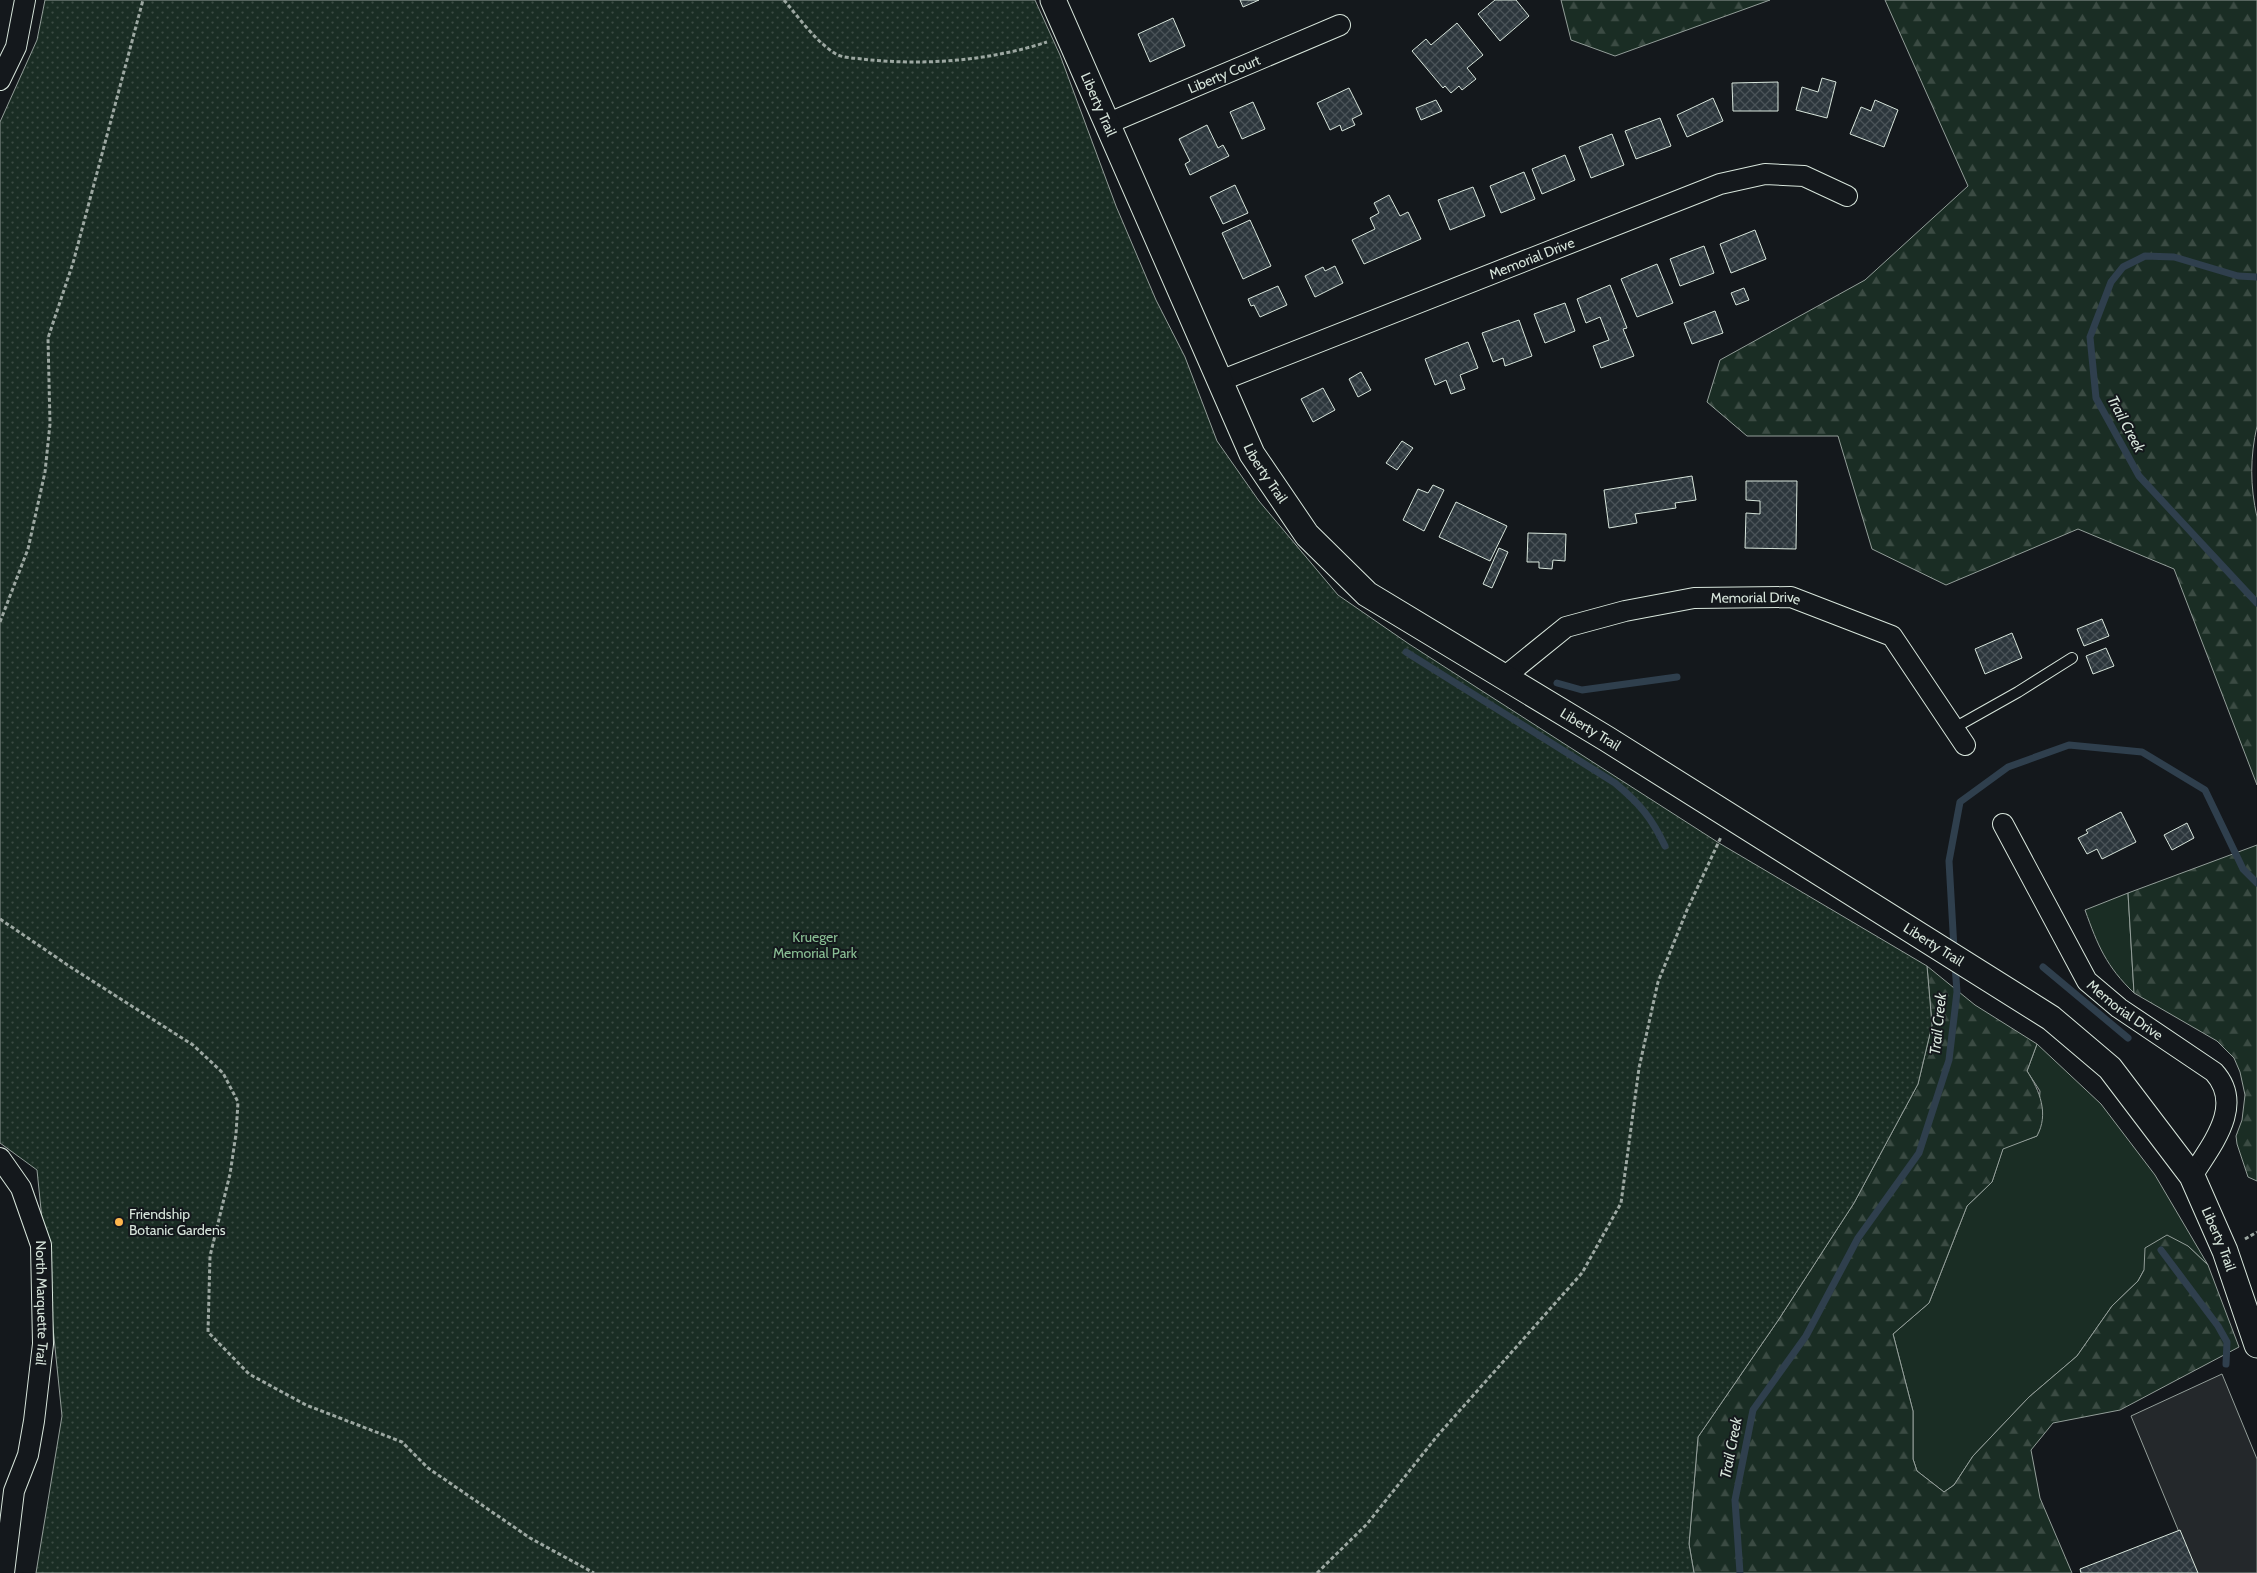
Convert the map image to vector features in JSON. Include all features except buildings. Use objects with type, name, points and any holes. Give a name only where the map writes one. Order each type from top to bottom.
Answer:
[{"type":"street","points":[[0,80],[16,47],[25,0]]},
{"type":"street","name":"Liberty Trail","points":[[1053,0],[1252,454],[1307,535],[1367,594],[1730,816],[2051,1018],[2110,1068],[2192,1176],[2225,1251],[2257,1346]]},
{"type":"street","name":"Liberty Court","points":[[1108,123],[1340,25]]},
{"type":"street","name":"Memorial Drive","points":[[1220,381],[1720,184],[1765,174],[1804,176],[1847,196]]},
{"type":"street","name":"Memorial Drive","points":[[1503,678],[1566,627],[1625,611],[1694,598],[1790,597],[1892,636],[1965,745]]},
{"type":"street","name":"Memorial Drive","points":[[2003,824],[2087,981],[2119,1008],[2214,1072],[2223,1081],[2227,1093],[2226,1118],[2192,1176]]},
{"type":"street","name":"North Marquette Trail","points":[[0,1158],[21,1188],[41,1245],[43,1344],[28,1455],[14,1492],[3,1570]]},
{"type":"lane","points":[[1954,728],[2018,692],[2072,658]]},
{"type":"path","points":[[0,622],[28,549],[45,472],[50,424],[48,338],[73,263],[143,0]]},
{"type":"path","points":[[784,0],[816,39],[838,56],[895,63],[982,56],[1034,46],[1069,36]]},
{"type":"path","points":[[1317,1573],[1367,1524],[1438,1435],[1582,1273],[1621,1203],[1639,1068],[1658,982],[1686,910],[1730,816]]},
{"type":"path","points":[[0,919],[72,968],[193,1045],[223,1073],[238,1102],[236,1134],[230,1174],[210,1256],[208,1332],[249,1374],[306,1405],[402,1442],[428,1468],[514,1527],[594,1573]]},
{"type":"green space","name":"Krueger Memorial Park","points":[[45,0],[1035,0],[1060,55],[1116,206],[1156,300],[1185,357],[1217,441],[1259,501],[1338,595],[1409,644],[1719,843],[1927,966],[1932,1025],[1918,1084],[1854,1203],[1779,1319],[1698,1437],[1689,1544],[1694,1573],[36,1573],[62,1416],[37,1170],[0,1143],[0,122],[37,40]]},
{"type":"green space","points":[[1561,0],[1770,0],[1615,56],[1571,40]]},
{"type":"green space","points":[[1885,0],[2257,0],[2257,426],[2252,472],[2257,517],[2257,785],[2174,569],[2078,529],[1946,585],[1872,549],[1838,436],[1747,436],[1707,402],[1720,360],[1865,280],[1968,186]]},
{"type":"green space","points":[[2257,845],[2257,1181],[2248,1177],[2237,1144],[2236,1136],[2242,1120],[2245,1095],[2240,1072],[2234,1058],[2217,1041],[2134,993],[2128,893]]},
{"type":"green space","points":[[2128,893],[2134,993],[2116,974],[2104,955],[2085,910]]},
{"type":"green space","points":[[1927,966],[1975,1005],[2037,1044],[2027,1071],[2036,1086],[2043,1111],[2041,1128],[2037,1136],[2003,1149],[1992,1182],[1967,1206],[1929,1303],[1893,1334],[1913,1411],[1913,1459],[1917,1471],[1944,1492],[1954,1485],[1973,1456],[2029,1397],[2077,1356],[2112,1306],[2138,1281],[2144,1270],[2145,1248],[2167,1235],[2188,1246],[2208,1265],[2239,1347],[2120,1410],[2053,1423],[2031,1450],[2040,1498],[2072,1573],[1694,1573],[1689,1544],[1698,1437],[1779,1319],[1854,1203],[1918,1084],[1932,1025]]},
{"type":"green space","points":[[2037,1044],[2101,1104],[2155,1175],[2208,1265],[2188,1246],[2144,1270],[2138,1281],[2112,1306],[2077,1356],[2029,1397],[1973,1456],[1954,1485],[1944,1492],[1917,1471],[1913,1459],[1913,1411],[1893,1334],[1929,1303],[1967,1206],[1992,1182],[2003,1148],[2037,1136],[2040,1091],[2027,1071]]},
{"type":"shaded area","points":[[2222,1374],[2257,1459],[2257,1573],[2196,1573],[2131,1416]]},
{"type":"waterway","name":"Trail Creek","points":[[2257,277],[2238,276],[2174,257],[2145,256],[2123,267],[2111,282],[2090,337],[2096,398],[2139,476],[2257,603]]},
{"type":"waterway","points":[[1406,652],[1615,783],[1644,812],[1665,846]]},
{"type":"waterway","points":[[1557,683],[1582,690],[1677,677]]},
{"type":"waterway","name":"Trail Creek","points":[[1954,949],[1949,861],[1960,802],[2008,767],[2069,745],[2142,752],[2205,790],[2243,869],[2257,883]]},
{"type":"waterway","name":"Trail Creek","points":[[1740,1573],[1735,1500],[1753,1410],[1806,1336],[1858,1238],[1919,1153],[1949,1060],[1957,992],[1955,965]]},
{"type":"waterway","points":[[2043,967],[2128,1038]]},
{"type":"waterway","points":[[2161,1250],[2218,1326],[2227,1342],[2226,1364]]},
{"type":"place","name":"Friendship Botanic Gardens","points":[[119,1222]]}]
